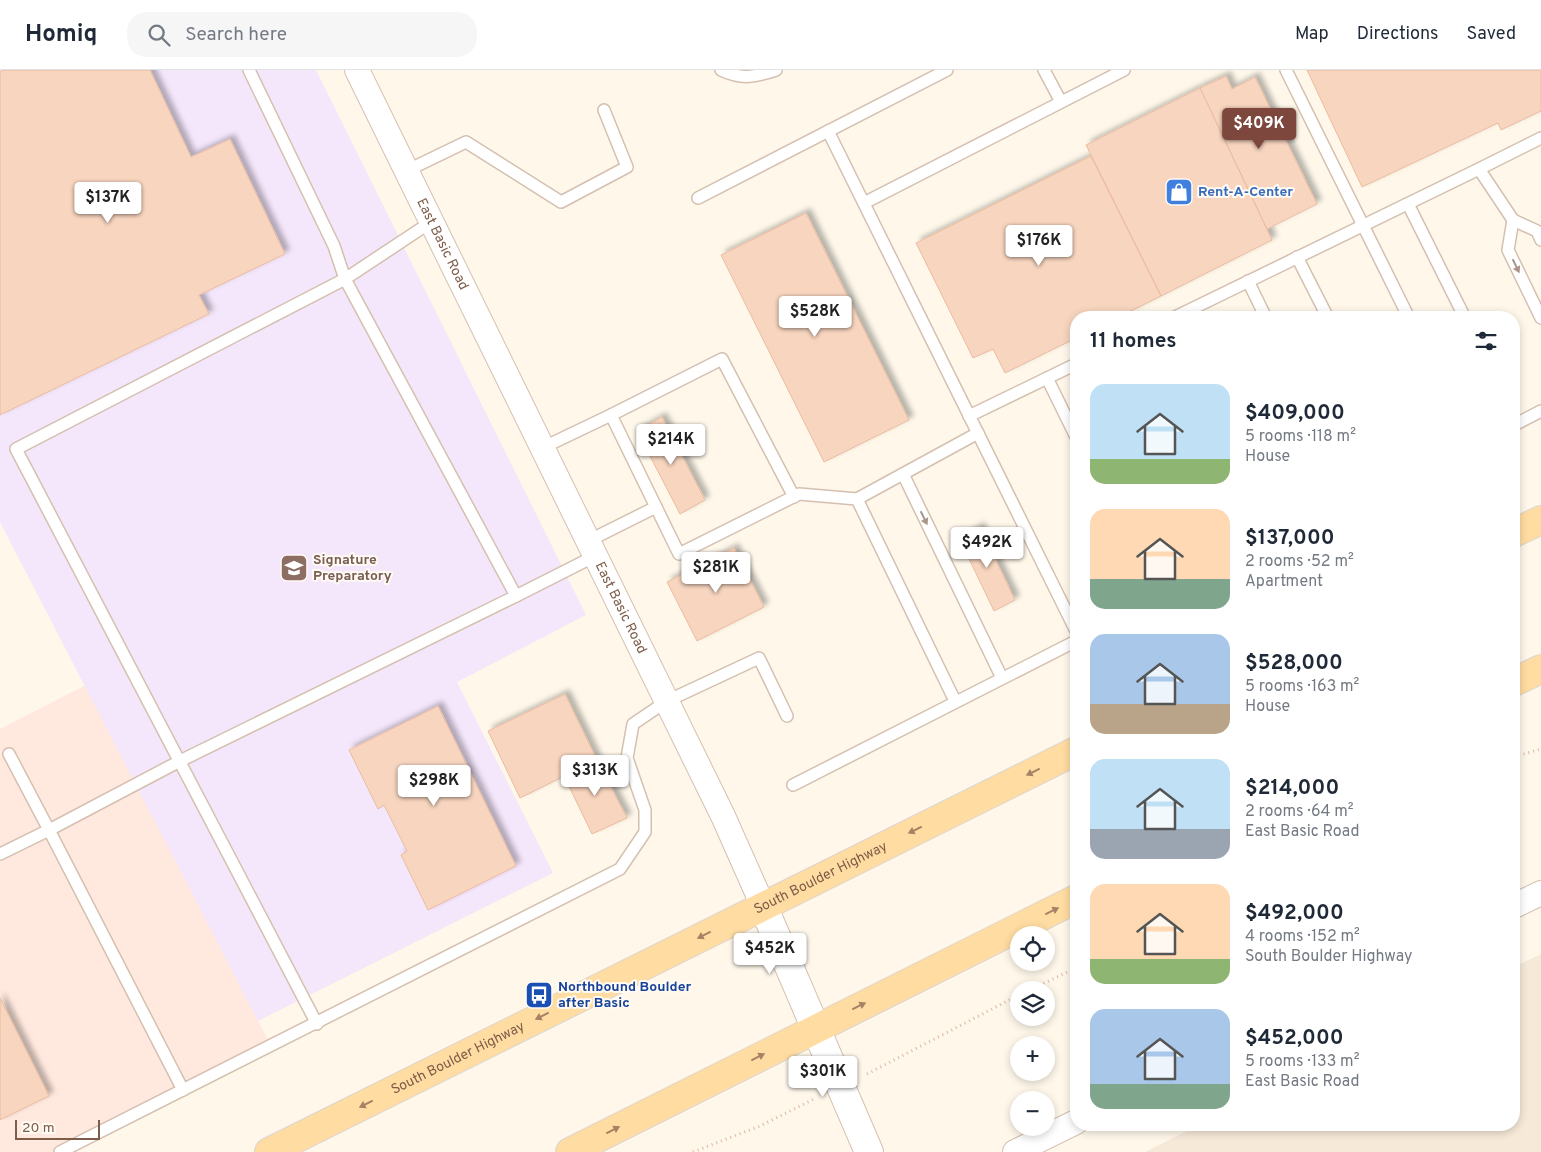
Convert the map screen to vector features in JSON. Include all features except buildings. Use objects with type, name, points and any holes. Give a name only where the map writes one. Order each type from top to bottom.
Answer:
[{"type":"main road","points":[[1520,530],[1541,520]]},
{"type":"main road","points":[[1520,679],[1541,669]]},
{"type":"main road","name":"South Boulder Highway","points":[[269,1152],[1070,753]]},
{"type":"main road","points":[[570,1152],[1070,902]]},
{"type":"street","name":"East Basic Road","points":[[357,70],[723,816],[869,1152]]},
{"type":"street","points":[[1520,903],[1541,892]]},
{"type":"street","points":[[1015,1152],[1070,1125]]},
{"type":"lane","points":[[250,70],[334,246],[345,279],[516,596]]},
{"type":"lane","points":[[721,70],[734,76],[750,78],[776,70]]},
{"type":"lane","points":[[698,198],[947,70]]},
{"type":"lane","points":[[1044,70],[1061,102]]},
{"type":"lane","points":[[864,203],[1124,70]]},
{"type":"lane","points":[[1286,70],[1406,311]]},
{"type":"lane","points":[[406,171],[466,142],[561,202],[627,167],[604,110]]},
{"type":"lane","points":[[828,131],[1070,619]]},
{"type":"lane","points":[[1188,311],[1541,138]]},
{"type":"lane","points":[[1479,169],[1513,220],[1537,232],[1541,240]]},
{"type":"lane","points":[[1408,204],[1461,311]]},
{"type":"lane","points":[[1513,220],[1508,250],[1541,318]]},
{"type":"lane","points":[[317,1024],[16,449],[345,279],[431,222]]},
{"type":"lane","points":[[1297,257],[1324,311]]},
{"type":"lane","points":[[1248,281],[1263,311]]},
{"type":"lane","points":[[542,448],[611,416],[722,359],[794,497]]},
{"type":"lane","points":[[969,416],[1070,367]]},
{"type":"lane","points":[[1047,378],[1070,425]]},
{"type":"lane","points":[[1520,419],[1541,412]]},
{"type":"lane","points":[[611,416],[679,554],[799,494],[857,499],[978,433]]},
{"type":"lane","points":[[903,474],[1002,678]]},
{"type":"lane","points":[[857,499],[955,701]]},
{"type":"lane","points":[[0,854],[180,761],[516,596],[656,508]]},
{"type":"lane","points":[[793,785],[1070,644]]},
{"type":"lane","points":[[60,1152],[317,1024],[620,869],[645,832],[645,810],[627,758],[633,724],[667,702],[758,658],[787,716]]},
{"type":"lane","points":[[9,754],[183,1090]]},
{"type":"path","points":[[1520,755],[1541,749]]},
{"type":"path","points":[[1049,981],[1070,971]]},
{"type":"shaded area","name":"Signature Preparatory","points":[[0,70],[316,70],[586,615],[457,682],[553,873],[258,1021],[0,522]]},
{"type":"shaded area","points":[[86,685],[272,1048],[65,1152],[0,1152],[0,729]]},
{"type":"shaded area","points":[[1541,954],[1541,1152],[1145,1152],[1187,1131],[1520,1131],[1520,964]]},
{"type":"place","name":"Rent-A-Center","points":[[1179,192]]},
{"type":"place","name":"Signature Preparatory","points":[[294,568]]},
{"type":"place","name":"Northbound Boulder after Basic","points":[[539,995]]}]
